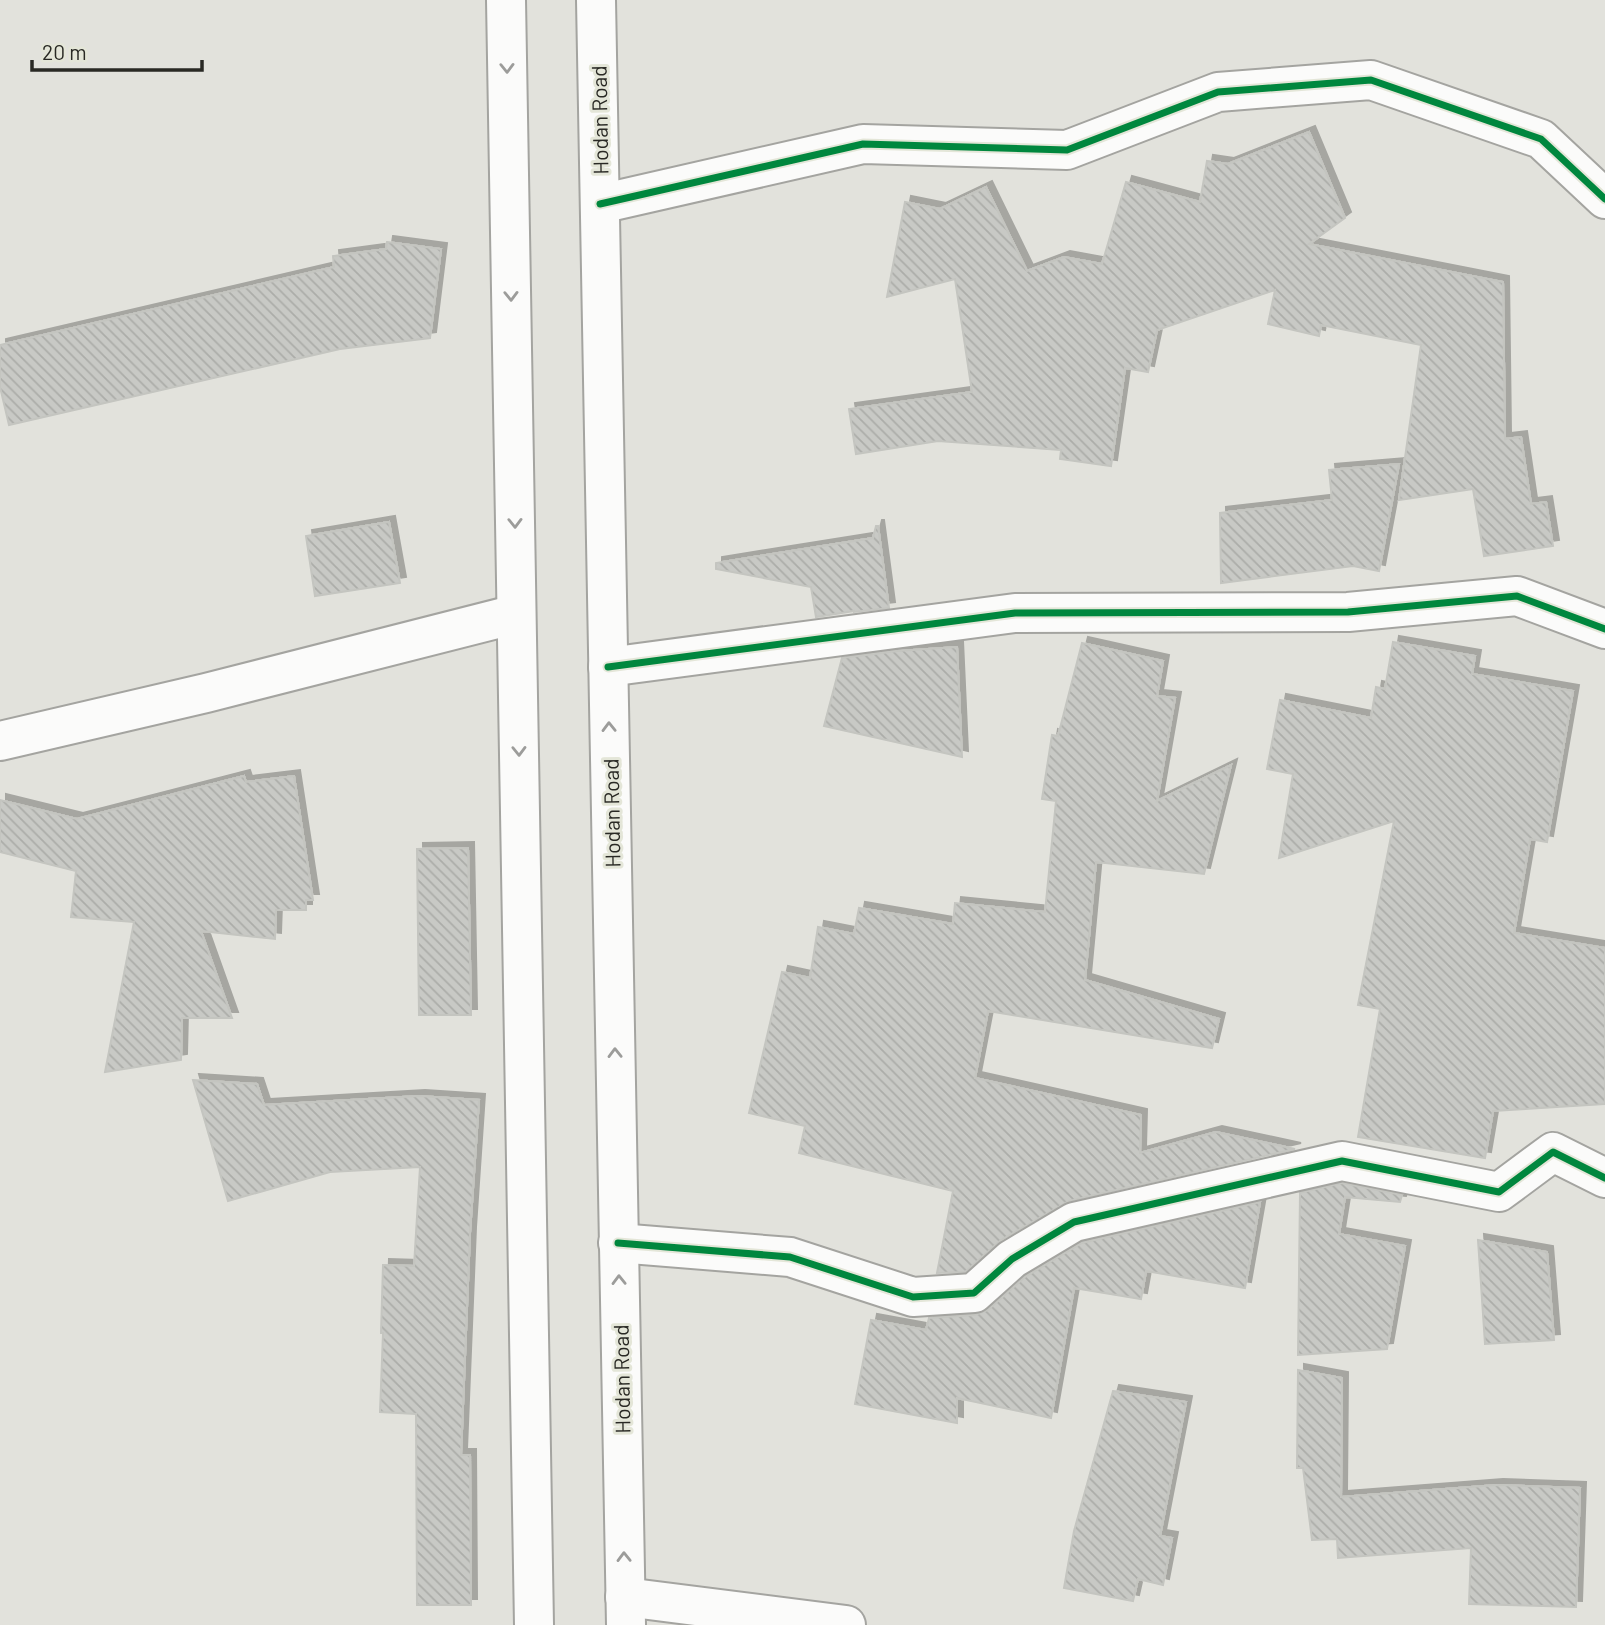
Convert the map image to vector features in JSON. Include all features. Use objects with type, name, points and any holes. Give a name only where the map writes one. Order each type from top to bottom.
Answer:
[{"type":"street","points":[[506,0],[534,1625]]},
{"type":"street","name":"Hodan Road","points":[[596,0],[625,1611]]},
{"type":"street","points":[[600,204],[863,144],[1067,150],[1218,92],[1371,80],[1541,139],[1605,199]]},
{"type":"street","points":[[608,667],[1016,613],[1348,612],[1517,596],[1605,629]]},
{"type":"street","points":[[0,741],[206,694],[516,614]]},
{"type":"street","points":[[618,1243],[790,1256],[913,1297],[974,1293],[1012,1259],[1074,1222],[1342,1161],[1499,1192],[1553,1152],[1605,1178]]},
{"type":"street","points":[[625,1611],[846,1625]]},
{"type":"building","points":[[1309,132],[1345,218],[1309,244],[1503,282],[1505,439],[1521,437],[1531,504],[1546,502],[1553,546],[1484,556],[1473,489],[1399,500],[1421,345],[1321,325],[1319,336],[1268,324],[1275,290],[1157,330],[1148,372],[1125,368],[1111,466],[1060,459],[1061,450],[938,441],[856,454],[849,409],[972,392],[955,279],[887,297],[905,202],[940,209],[986,187],[1027,271],[1064,257],[1102,264],[1126,182],[1200,202],[1207,161],[1228,164]]},
{"type":"building","points":[[387,242],[441,249],[430,338],[340,349],[9,425],[0,387],[0,345],[334,267],[333,256],[386,249]]},
{"type":"building","points":[[1399,464],[1379,571],[1353,566],[1221,583],[1220,513],[1332,500],[1329,470]]},
{"type":"building","points":[[389,522],[400,583],[315,596],[306,536]]},
{"type":"building","points":[[876,526],[889,608],[816,617],[811,587],[716,569],[716,563],[873,538]]},
{"type":"building","points":[[1393,642],[1475,656],[1472,674],[1573,691],[1547,842],[1530,839],[1514,933],[1605,948],[1605,1104],[1493,1111],[1485,1158],[1358,1137],[1380,1009],[1358,1005],[1394,821],[1279,858],[1293,774],[1267,769],[1280,700],[1371,718],[1376,687],[1385,689]]},
{"type":"building","points":[[1082,643],[1163,661],[1157,696],[1175,698],[1157,801],[1231,765],[1204,874],[1096,862],[1085,980],[1219,1019],[1212,1048],[988,1011],[975,1078],[1141,1115],[1140,1153],[1216,1132],[1295,1149],[1069,1201],[1001,1240],[965,1272],[937,1273],[953,1191],[799,1153],[805,1126],[749,1113],[782,972],[810,978],[818,927],[854,934],[859,908],[953,924],[955,903],[1045,912],[1056,801],[1042,799],[1052,735],[1058,736]]},
{"type":"building","points":[[957,647],[962,757],[824,726],[842,658]]},
{"type":"building","points":[[244,776],[246,782],[294,776],[313,900],[306,900],[306,910],[276,910],[275,939],[201,931],[232,1018],[182,1018],[181,1060],[105,1072],[134,922],[71,917],[76,871],[0,852],[0,800],[77,819]]},
{"type":"building","points":[[468,848],[471,1015],[419,1015],[417,849]]},
{"type":"building","points":[[193,1080],[257,1084],[264,1105],[419,1096],[479,1100],[470,1233],[461,1455],[470,1455],[471,1605],[417,1605],[416,1414],[380,1412],[383,1265],[414,1266],[420,1167],[330,1172],[228,1201]]},
{"type":"building","points":[[1342,1183],[1402,1195],[1400,1202],[1345,1197],[1339,1234],[1405,1246],[1387,1349],[1298,1355],[1299,1193]]},
{"type":"building","points":[[1260,1202],[1245,1288],[1146,1271],[1141,1299],[1074,1288],[1051,1418],[957,1398],[957,1423],[855,1404],[871,1320],[926,1330],[929,1318],[975,1315],[988,1310],[1025,1277],[1082,1243]]},
{"type":"building","points":[[1478,1240],[1547,1252],[1554,1340],[1485,1344]]},
{"type":"building","points":[[1298,1370],[1342,1378],[1341,1497],[1497,1485],[1580,1488],[1576,1607],[1469,1604],[1471,1548],[1338,1558],[1337,1539],[1312,1540],[1303,1468],[1297,1468]]},
{"type":"building","points":[[1113,1391],[1186,1402],[1160,1536],[1172,1538],[1163,1585],[1138,1579],[1133,1601],[1064,1588],[1074,1531]]},
{"type":"cycle path","points":[[600,204],[863,144],[1067,150],[1218,92],[1371,80],[1541,139],[1605,199]]},
{"type":"cycle path","points":[[608,667],[1015,613],[1348,612],[1517,596],[1605,629]]},
{"type":"cycle path","points":[[618,1243],[790,1257],[913,1297],[974,1293],[1012,1259],[1074,1222],[1342,1161],[1499,1192],[1553,1152],[1605,1178]]}]
